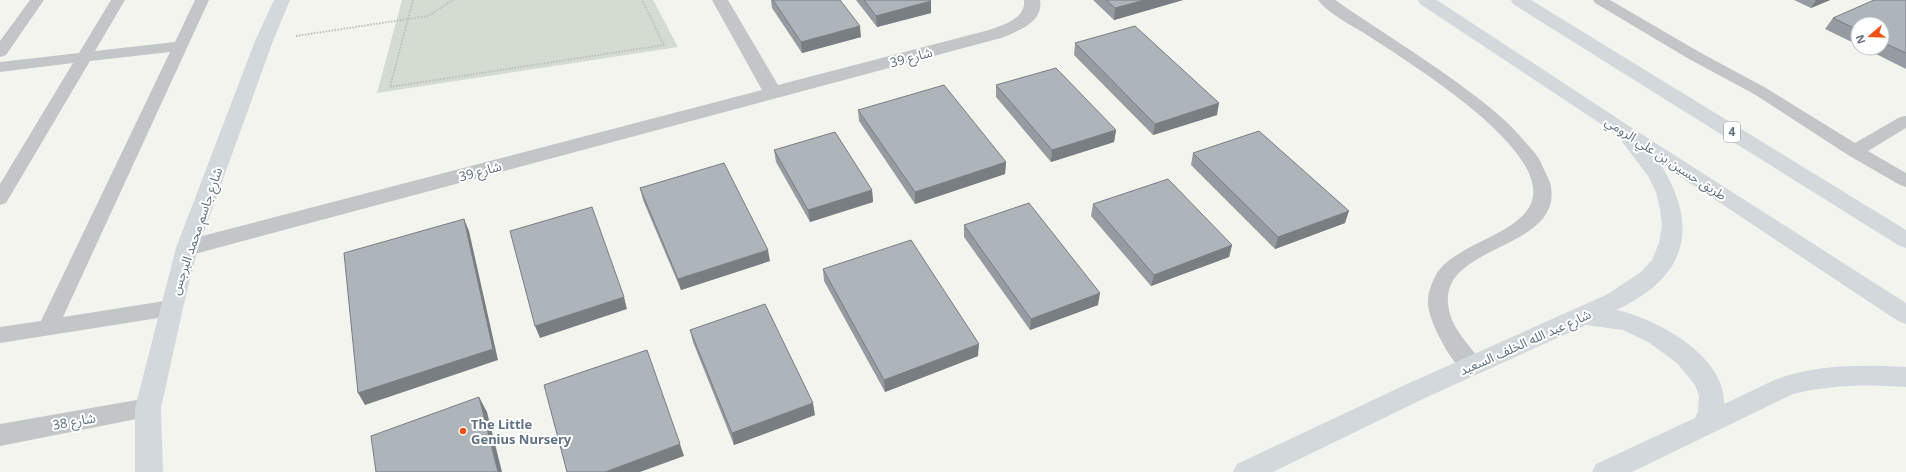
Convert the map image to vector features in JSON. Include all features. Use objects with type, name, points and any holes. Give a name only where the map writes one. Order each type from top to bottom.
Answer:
[{"type":"main road","name":"شارع جاسم محمد البرجس","points":[[149,472],[148,408],[171,308],[188,248],[264,41],[282,0]]},
{"type":"main road","name":"طريق حسين بن علي الرومي","points":[[1426,0],[1906,315]]},
{"type":"main road","name":"4","points":[[1520,0],[1906,240]]},
{"type":"main road","name":"شارع عبد الله الخلف السعيد","points":[[1247,472],[1472,366],[1584,316],[1632,292],[1650,278],[1662,262],[1670,245],[1673,226],[1671,207],[1665,188],[1651,162],[1625,132]]},
{"type":"main road","points":[[1584,316],[1606,317],[1628,322],[1651,332],[1672,344],[1690,360],[1704,377],[1711,394],[1712,410],[1705,424]]},
{"type":"main road","points":[[1606,472],[1782,388],[1812,379],[1840,375],[1906,377]]},
{"type":"street","points":[[720,0],[772,93]]},
{"type":"street","name":"شارع 39","points":[[188,248],[995,34],[1016,25],[1030,15],[1033,4],[1032,0]]},
{"type":"street","name":"شارع 38","points":[[0,434],[148,408]]},
{"type":"lane","points":[[0,52],[37,0]]},
{"type":"lane","points":[[0,199],[118,0]]},
{"type":"lane","points":[[48,327],[202,0]]},
{"type":"lane","points":[[1325,0],[1472,101],[1517,142],[1537,171],[1542,185],[1541,200],[1537,213],[1526,224],[1457,264],[1445,276],[1439,291],[1438,308],[1443,327],[1454,346],[1472,366]]},
{"type":"lane","points":[[1600,0],[1695,56],[1760,91],[1906,181]]},
{"type":"lane","points":[[0,67],[180,46]]},
{"type":"lane","points":[[1854,150],[1906,121]]},
{"type":"lane","points":[[0,335],[171,308]]},
{"type":"path","points":[[413,0],[390,87],[664,45],[642,0]]},
{"type":"path","points":[[264,41],[428,16],[438,12],[453,0]]},
{"type":"shaded area","points":[[402,0],[653,0],[678,47],[377,93]]},
{"type":"building","points":[[773,0],[840,0],[860,26],[801,42]]},
{"type":"building","points":[[864,0],[930,0],[931,1],[876,16]]},
{"type":"building","points":[[1106,0],[1145,0],[1115,8]]},
{"type":"building","points":[[1874,0],[1906,0],[1906,53],[1890,46],[1890,16],[1850,16],[1850,26],[1833,18]]},
{"type":"building","points":[[1135,26],[1219,103],[1155,124],[1075,43]]},
{"type":"building","points":[[1056,68],[1116,130],[1052,150],[996,85]]},
{"type":"building","points":[[944,85],[1006,162],[915,192],[858,110]]},
{"type":"building","points":[[1259,131],[1349,211],[1278,237],[1193,153]]},
{"type":"building","points":[[835,132],[872,190],[808,210],[774,150]]},
{"type":"building","points":[[724,163],[768,250],[678,279],[640,188]]},
{"type":"building","points":[[1168,179],[1232,245],[1154,275],[1093,204]]},
{"type":"building","points":[[1029,203],[1100,293],[1031,319],[964,225]]},
{"type":"building","points":[[592,207],[624,297],[535,326],[510,231]]},
{"type":"building","points":[[464,219],[493,349],[358,393],[344,253]]},
{"type":"building","points":[[911,240],[979,344],[884,380],[823,269]]},
{"type":"building","points":[[765,304],[813,403],[732,433],[690,330]]},
{"type":"building","points":[[647,350],[680,444],[605,472],[567,472],[544,385]]},
{"type":"building","name":"The Little Genius Nursery","points":[[479,397],[498,472],[376,472],[371,436]]},
{"type":"place","name":"The Little Genius Nursery","points":[[463,431]]}]
